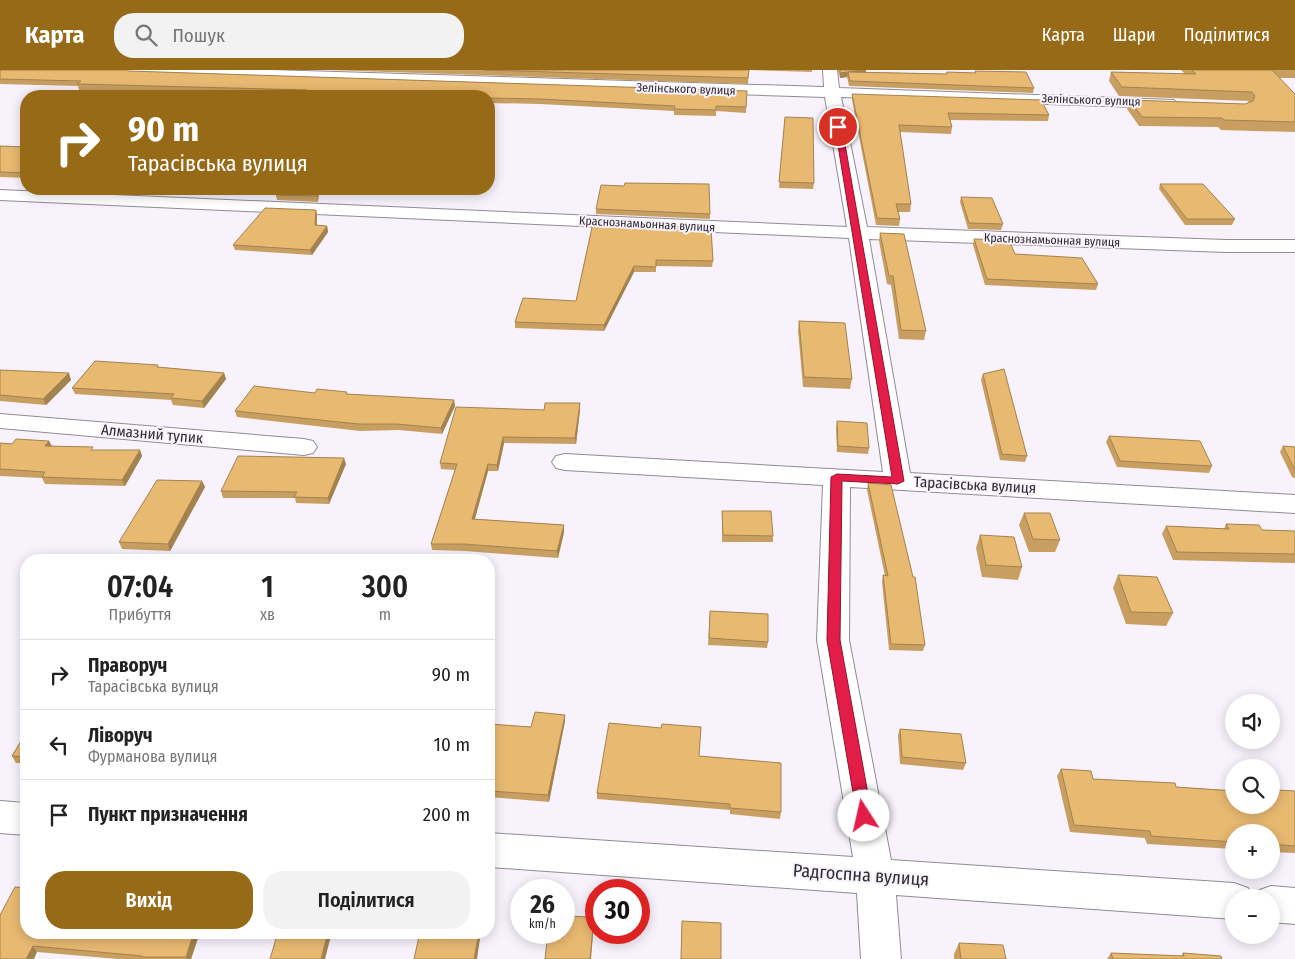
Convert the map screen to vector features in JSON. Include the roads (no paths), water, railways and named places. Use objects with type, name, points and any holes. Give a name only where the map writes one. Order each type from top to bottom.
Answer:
[{"type":"street","name":"Зелінського вулиця","points":[[130,70],[818,93],[832,91],[1184,104]]},
{"type":"street","points":[[830,70],[898,481]]},
{"type":"street","name":"Краснознамьонная вулиця","points":[[0,195],[858,233],[1226,246],[1295,246]]},
{"type":"street","name":"Алмазний тупик","points":[[0,421],[304,446]]},
{"type":"street","name":"Тарасівська вулиця","points":[[565,462],[1295,504]]},
{"type":"street","points":[[837,477],[833,640],[875,875],[881,959]]},
{"type":"street","points":[[0,817],[20,819]]},
{"type":"street","name":"Радгоспна вулиця","points":[[495,850],[875,875],[1225,901]]},
{"type":"street","points":[[1280,905],[1295,906]]}]
